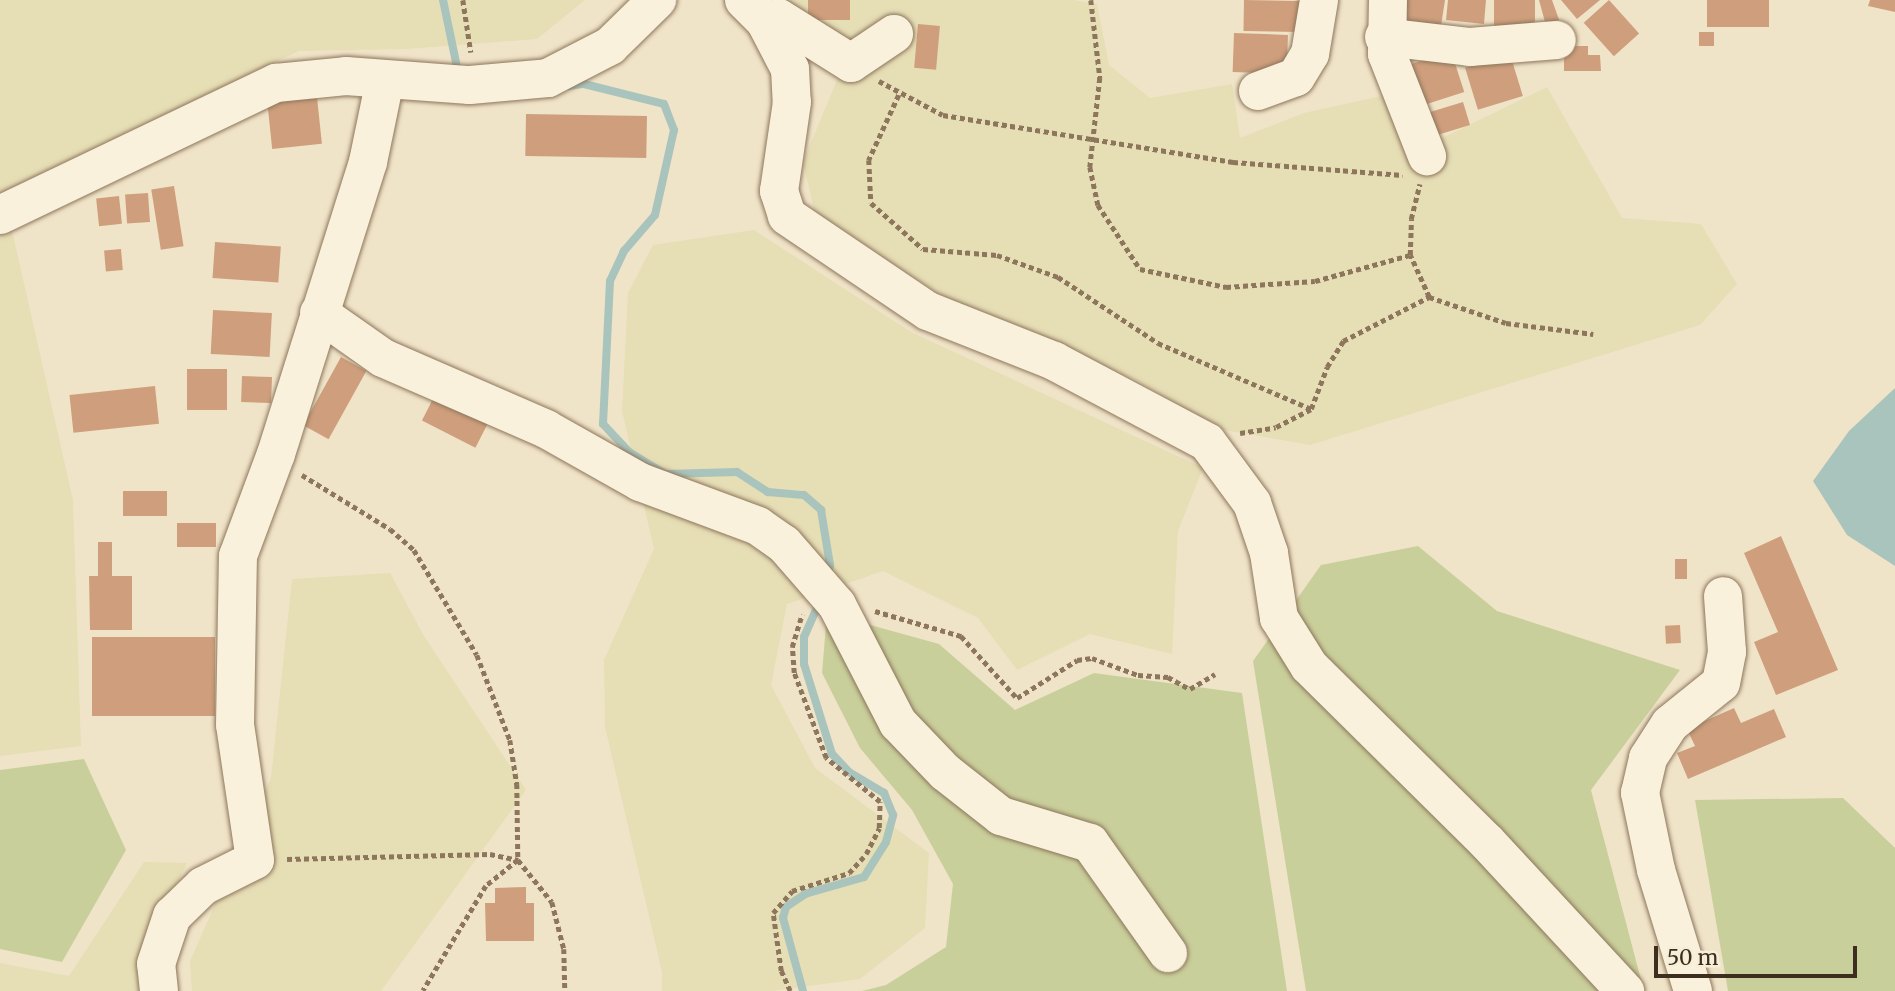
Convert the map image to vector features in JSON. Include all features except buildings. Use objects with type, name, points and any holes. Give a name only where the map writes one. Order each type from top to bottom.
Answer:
[{"type":"street","points":[[0,215],[276,83],[309,77],[470,85],[510,84],[577,67],[610,47],[657,0]]},
{"type":"street","points":[[1258,90],[1296,78],[1310,54],[1319,0]]},
{"type":"street","points":[[1388,0],[1384,37],[1424,166]]},
{"type":"street","points":[[754,11],[779,18],[851,63],[894,34]]},
{"type":"street","points":[[754,11],[790,69],[792,102],[779,191],[787,216],[928,311],[1054,361],[1136,401],[1207,442],[1252,503],[1269,553],[1279,618],[1309,666],[1486,841],[1625,991]]},
{"type":"street","points":[[1384,37],[1470,47],[1557,40]]},
{"type":"street","points":[[159,991],[156,964],[172,916],[203,886],[255,860],[235,725],[238,556],[276,454],[368,162],[385,80]]},
{"type":"street","points":[[319,313],[383,358],[546,429],[640,482],[758,526],[824,587],[908,733],[945,772],[1001,816],[1090,843],[1168,953]]},
{"type":"street","points":[[1693,991],[1656,870],[1640,793],[1648,758],[1671,724],[1721,683],[1727,652],[1723,596]]},
{"type":"path","points":[[463,0],[470,85]]},
{"type":"path","points":[[1091,0],[1100,78],[1090,167],[1098,205],[1140,269],[1226,287],[1315,281],[1409,256]]},
{"type":"path","points":[[851,63],[899,95],[943,115],[1233,162],[1424,166],[1411,219],[1409,256],[1429,297],[1506,323],[1593,334]]},
{"type":"path","points":[[899,95],[869,160],[871,203],[923,249],[997,256],[1058,276],[1158,343],[1311,409]]},
{"type":"path","points":[[1207,442],[1276,427],[1311,409],[1327,367],[1343,341],[1429,297]]},
{"type":"path","points":[[276,454],[319,488],[390,529],[414,550],[448,602],[477,655],[510,740],[517,784],[518,860],[552,902],[564,949],[565,991]]},
{"type":"path","points":[[790,991],[781,971],[773,912],[792,891],[849,873],[866,854],[879,828],[880,802],[826,758],[794,673],[792,647],[824,587],[853,602],[961,636],[1017,698],[1077,660],[1092,658],[1138,675],[1168,677],[1190,689],[1215,674]]},
{"type":"path","points":[[255,860],[490,854],[518,860]]},
{"type":"path","points":[[423,991],[486,886],[518,860]]},
{"type":"shaded area","points":[[0,0],[585,0],[537,39],[407,49],[299,51],[0,193]]},
{"type":"shaded area","points":[[777,0],[1073,0],[1097,4],[1109,65],[1150,98],[1232,84],[1240,138],[1304,113],[1386,95],[1428,145],[1547,87],[1622,218],[1701,224],[1737,284],[1700,325],[1310,445],[1224,430],[1134,379],[951,301],[815,214],[803,162],[847,56]]},
{"type":"shaded area","points":[[11,226],[73,500],[81,746],[0,756],[0,232]]},
{"type":"shaded area","points":[[754,230],[911,332],[1203,468],[1178,531],[1172,654],[1090,634],[1017,670],[978,618],[883,571],[787,604],[771,685],[815,768],[929,853],[925,928],[860,979],[773,991],[662,991],[662,972],[605,727],[604,660],[654,549],[622,411],[628,293],[653,245]]},
{"type":"shaded area","points":[[390,573],[424,636],[526,790],[381,991],[192,991],[190,961],[271,778],[292,579]]},
{"type":"shaded area","points":[[144,862],[187,863],[145,951],[148,991],[0,991],[0,963],[69,976]]},
{"type":"green space","points":[[1418,546],[1497,611],[1680,670],[1591,790],[1644,991],[1306,991],[1253,661],[1321,565]]},
{"type":"green space","points":[[827,613],[939,644],[1015,710],[1094,673],[1242,693],[1287,991],[862,991],[886,985],[946,947],[953,884],[912,810],[860,748],[822,673]]},
{"type":"green space","points":[[84,759],[126,850],[62,962],[0,949],[0,770]]},
{"type":"green space","points":[[1843,798],[1895,848],[1895,991],[1728,991],[1695,800]]},
{"type":"water","points":[[1895,388],[1895,566],[1847,535],[1813,481],[1849,431]]},
{"type":"waterway","points":[[443,0],[458,72]]},
{"type":"waterway","points":[[569,86],[584,84],[664,104],[674,130],[655,215],[624,251],[610,281],[603,424],[629,452],[665,474],[737,472],[768,492],[804,495],[821,510],[830,565],[826,577]]},
{"type":"waterway","points":[[803,991],[783,918],[786,907],[805,894],[864,877],[886,842],[893,815],[884,793],[849,772],[832,754],[804,664],[804,637],[819,603]]}]
